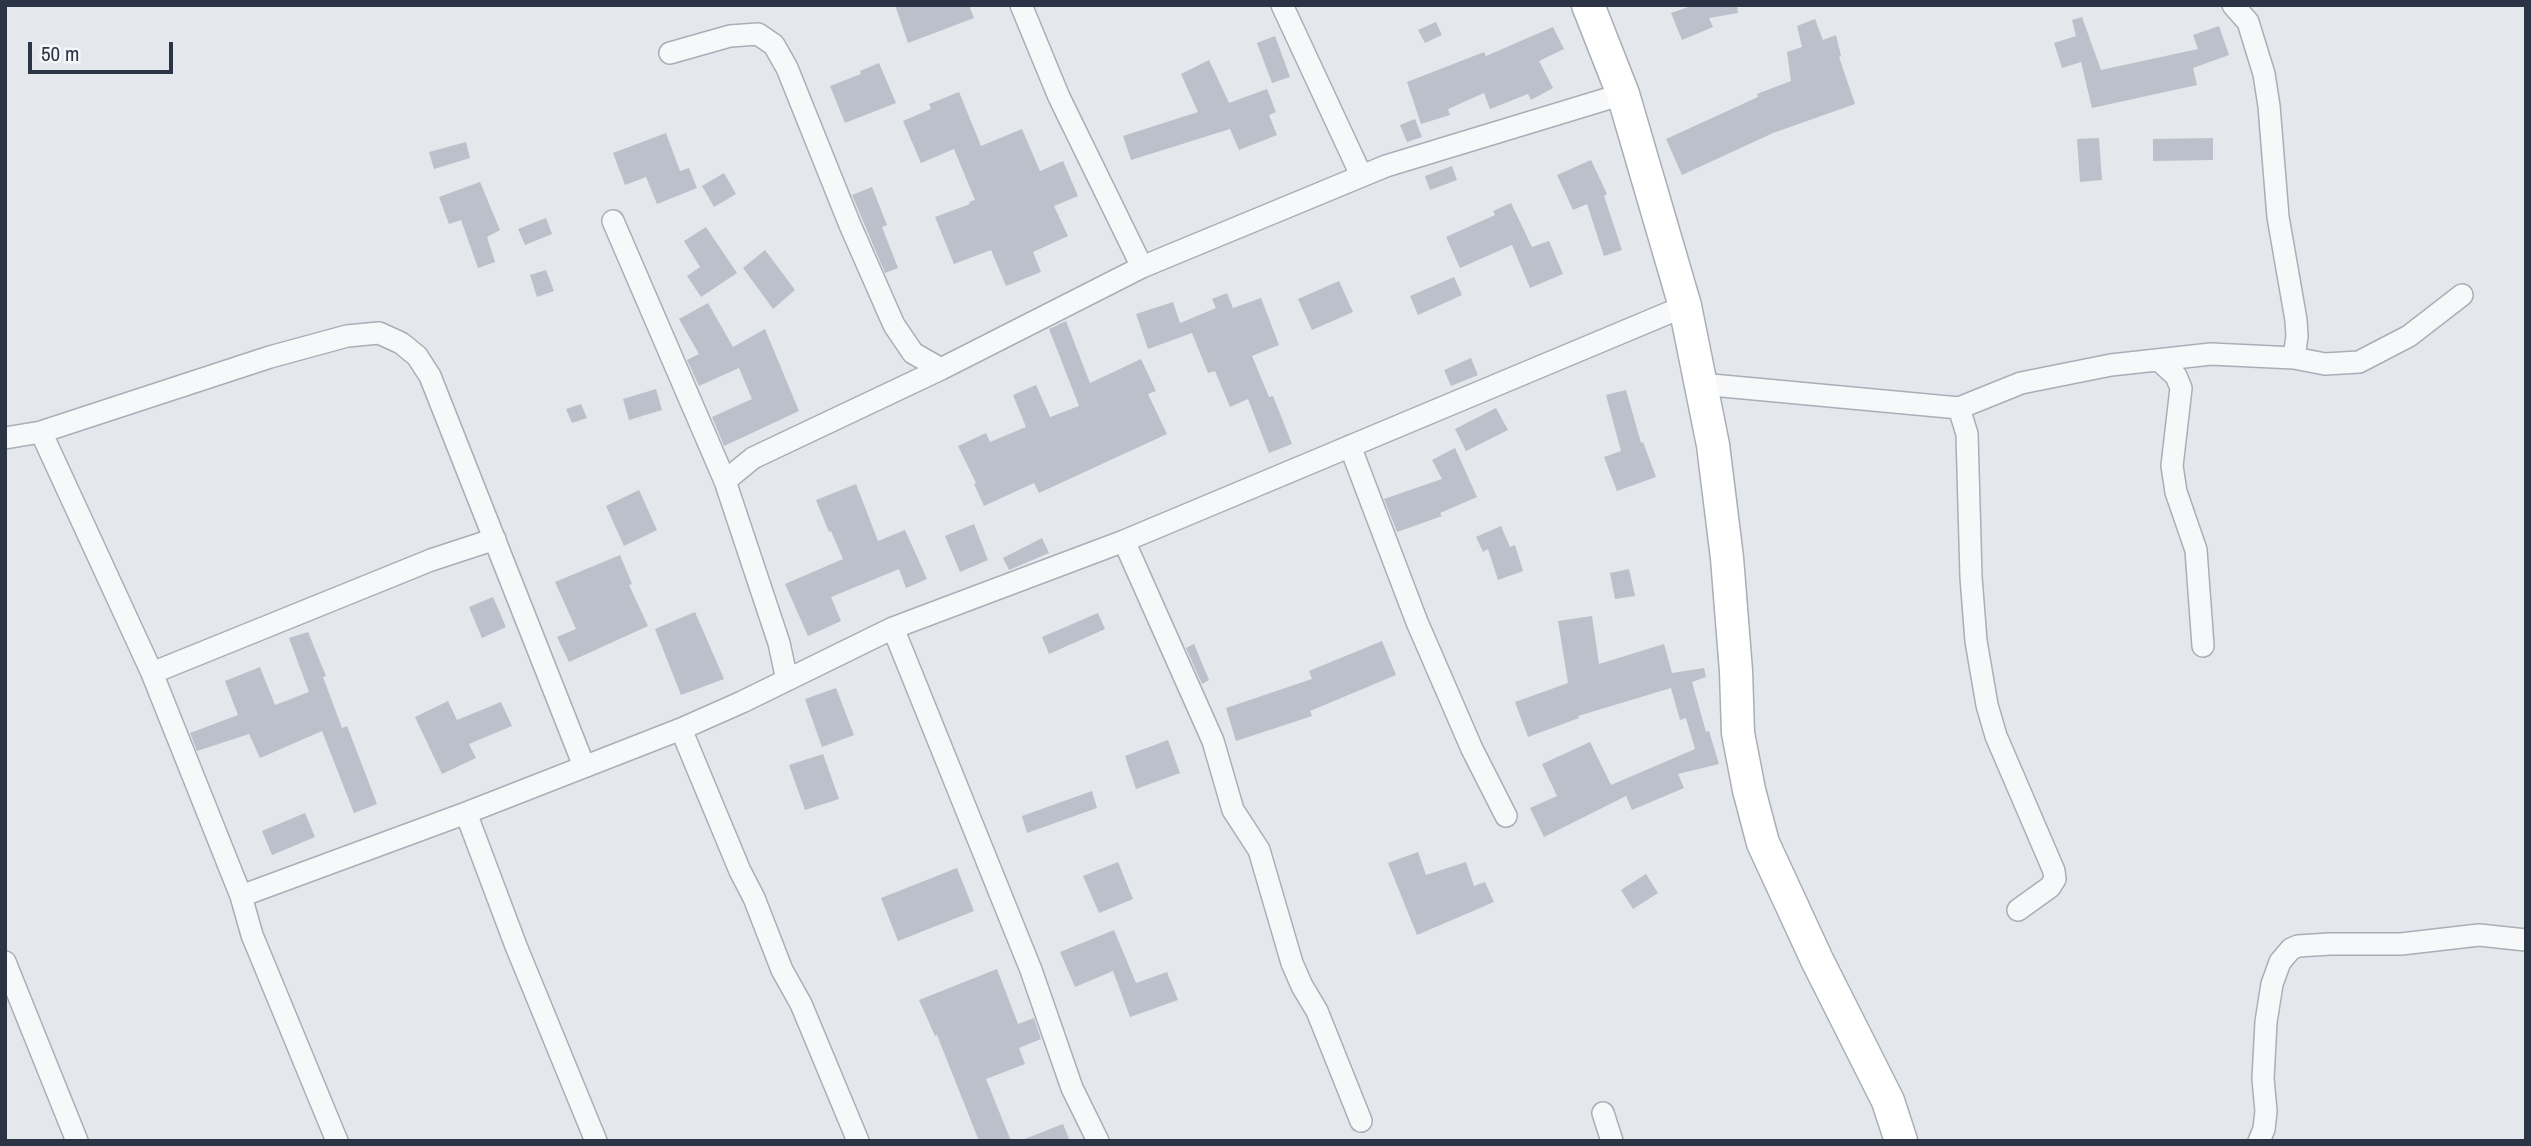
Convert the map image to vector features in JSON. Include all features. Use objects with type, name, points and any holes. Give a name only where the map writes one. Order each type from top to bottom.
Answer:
[{"type":"street","points":[[1021,5],[1059,97],[1142,267]]},
{"type":"street","points":[[1282,5],[1361,175]]},
{"type":"street","points":[[1588,5],[1623,94],[1685,306],[1713,445],[1727,558],[1738,733],[1763,843],[1817,960],[1888,1101],[1901,1141]]},
{"type":"street","points":[[2233,5],[2248,22],[2264,74],[2278,217],[2296,320],[2294,358]]},
{"type":"street","points":[[670,53],[730,36],[758,34],[774,45],[787,68],[894,325],[914,354],[941,369]]},
{"type":"street","points":[[725,481],[753,458],[941,369],[1142,267],[1361,175],[1623,94]]},
{"type":"street","points":[[613,221],[725,481],[779,643],[787,680]]},
{"type":"street","points":[[1701,384],[1959,408],[2021,383],[2111,365],[2211,354],[2294,358],[2325,365],[2358,362],[2409,336],[2462,295]]},
{"type":"street","points":[[241,896],[467,813],[681,729],[893,628],[1124,541],[1685,306]]},
{"type":"street","points":[[5,438],[41,432],[270,357],[346,336],[379,334],[401,343],[417,356],[430,376],[584,766]]},
{"type":"street","points":[[912,383],[914,354]]},
{"type":"street","points":[[2160,361],[2176,376],[2181,388],[2172,466],[2176,492],[2196,550],[2203,646]]},
{"type":"street","points":[[1959,408],[1967,434],[1971,577],[1976,641],[1987,705],[1996,736],[2054,870],[2055,879],[2050,887],[2018,910]]},
{"type":"street","points":[[41,432],[152,673],[241,896],[252,935],[337,1141]]},
{"type":"street","points":[[1350,446],[1417,622],[1472,749],[1506,816]]},
{"type":"street","points":[[152,673],[431,560],[495,539]]},
{"type":"street","points":[[1124,541],[1210,731],[1233,810],[1259,850],[1292,962],[1317,1011],[1360,1121]]},
{"type":"street","points":[[893,628],[1031,970],[1072,1087],[1098,1141]]},
{"type":"street","points":[[681,729],[782,970],[801,1004],[858,1141]]},
{"type":"street","points":[[467,813],[516,946],[596,1141]]},
{"type":"street","points":[[2259,1141],[2264,1129],[2266,1111],[2263,1079],[2266,1022],[2272,984],[2280,962],[2291,949],[2330,944],[2401,944],[2479,935],[2526,940]]},
{"type":"street","points":[[5,962],[77,1141]]},
{"type":"street","points":[[1603,1113],[1612,1141]]},
{"type":"building","points":[[895,5],[969,5],[974,18],[908,43]]},
{"type":"building","points":[[1694,5],[1737,5],[1738,13],[1709,18],[1713,27],[1682,40],[1671,13]]},
{"type":"building","points":[[2082,17],[2101,70],[2198,49],[2193,35],[2219,26],[2229,55],[2193,68],[2197,85],[2092,108],[2081,62],[2062,68],[2054,43],[2076,36],[2072,20]]},
{"type":"building","points":[[1815,19],[1823,40],[1836,35],[1841,56],[1839,57],[1855,104],[1773,133],[1682,175],[1666,139],[1758,97],[1757,94],[1791,81],[1787,52],[1802,47],[1797,26]]},
{"type":"building","points":[[1436,22],[1442,35],[1425,43],[1418,30]]},
{"type":"building","points":[[1553,27],[1564,49],[1539,61],[1553,88],[1531,100],[1528,94],[1490,109],[1484,93],[1448,109],[1450,115],[1421,124],[1407,82],[1484,52],[1486,56]]},
{"type":"building","points":[[1275,36],[1290,77],[1272,83],[1257,43]]},
{"type":"building","points":[[1209,60],[1229,103],[1267,89],[1276,112],[1269,115],[1277,135],[1239,150],[1230,129],[1131,160],[1123,136],[1198,112],[1181,74]]},
{"type":"building","points":[[879,63],[896,103],[845,123],[830,86],[861,74],[860,71]]},
{"type":"building","points":[[959,92],[981,146],[1022,129],[1040,171],[1063,161],[1078,196],[1054,206],[1068,236],[1033,252],[1041,272],[1006,286],[991,250],[954,264],[935,217],[975,200],[954,149],[921,163],[903,121],[931,109],[929,104]]},
{"type":"building","points":[[1415,119],[1422,137],[1407,142],[1400,125]]},
{"type":"building","points":[[666,133],[680,171],[689,168],[697,188],[657,204],[646,177],[625,185],[613,153]]},
{"type":"building","points":[[2099,138],[2102,180],[2080,182],[2077,139]]},
{"type":"building","points":[[2213,138],[2213,160],[2153,161],[2153,139]]},
{"type":"building","points":[[466,142],[470,158],[434,169],[429,152]]},
{"type":"building","points":[[1591,160],[1607,194],[1604,196],[1622,250],[1604,256],[1587,204],[1573,210],[1557,175]]},
{"type":"building","points":[[1452,166],[1457,180],[1430,190],[1425,176]]},
{"type":"building","points":[[724,173],[736,194],[714,207],[702,186]]},
{"type":"building","points":[[480,182],[500,230],[487,237],[495,262],[478,268],[461,220],[449,224],[439,197]]},
{"type":"building","points":[[872,187],[887,225],[882,227],[898,268],[885,273],[852,195]]},
{"type":"building","points":[[1511,203],[1532,247],[1549,241],[1563,274],[1530,288],[1512,245],[1460,268],[1446,237],[1495,215],[1493,211]]},
{"type":"building","points":[[546,218],[552,234],[525,245],[518,229]]},
{"type":"building","points":[[706,227],[737,273],[701,297],[687,276],[700,267],[684,241]]},
{"type":"building","points":[[765,250],[795,290],[773,309],[743,268]]},
{"type":"building","points":[[546,270],[554,291],[537,297],[530,275]]},
{"type":"building","points":[[1454,277],[1462,295],[1418,315],[1410,296]]},
{"type":"building","points":[[1339,281],[1353,312],[1312,330],[1298,299]]},
{"type":"building","points":[[1227,293],[1233,308],[1261,298],[1279,345],[1252,356],[1269,397],[1273,396],[1292,444],[1269,453],[1248,399],[1230,407],[1215,371],[1208,373],[1192,333],[1148,349],[1136,314],[1173,302],[1180,323],[1216,308],[1212,299]]},
{"type":"building","points":[[708,303],[733,347],[765,329],[799,411],[724,446],[712,417],[752,399],[739,368],[699,386],[687,360],[699,354],[679,319]]},
{"type":"building","points":[[1066,321],[1090,383],[1141,359],[1156,391],[1148,394],[1167,434],[1039,493],[1034,483],[984,506],[958,446],[986,433],[990,442],[1026,427],[1013,395],[1036,385],[1050,417],[1079,406],[1049,329]]},
{"type":"building","points":[[1471,358],[1478,375],[1451,386],[1444,370]]},
{"type":"building","points":[[656,389],[662,410],[629,420],[623,399]]},
{"type":"building","points":[[1626,390],[1641,443],[1643,442],[1656,477],[1617,491],[1604,457],[1621,451],[1606,395]]},
{"type":"building","points":[[581,404],[587,418],[572,423],[566,409]]},
{"type":"building","points":[[1496,408],[1508,430],[1466,451],[1455,429]]},
{"type":"building","points":[[1455,448],[1477,497],[1440,513],[1442,516],[1397,532],[1384,499],[1442,479],[1432,460]]},
{"type":"building","points":[[856,484],[878,541],[905,530],[927,579],[906,588],[899,569],[831,597],[841,621],[808,636],[785,584],[843,559],[816,500]]},
{"type":"building","points":[[639,490],[657,530],[624,546],[606,506]]},
{"type":"building","points":[[974,524],[988,560],[960,572],[945,536]]},
{"type":"building","points":[[1501,526],[1510,547],[1515,545],[1523,571],[1498,580],[1488,549],[1483,552],[1476,537]]},
{"type":"building","points":[[1042,538],[1049,553],[1009,570],[1003,558]]},
{"type":"building","points":[[620,555],[632,584],[629,585],[648,626],[569,662],[557,637],[576,629],[555,582]]},
{"type":"building","points":[[1629,569],[1635,596],[1615,599],[1610,573]]},
{"type":"building","points":[[493,597],[506,627],[482,638],[469,607]]},
{"type":"building","points":[[695,612],[724,679],[681,695],[655,629]]},
{"type":"building","points":[[1098,613],[1105,629],[1049,654],[1042,637]]},
{"type":"building","points":[[1592,616],[1599,664],[1664,644],[1672,673],[1704,668],[1706,677],[1692,682],[1706,732],[1709,731],[1719,764],[1678,774],[1684,788],[1632,810],[1626,796],[1544,837],[1530,808],[1557,796],[1542,764],[1590,742],[1611,785],[1695,749],[1686,718],[1680,720],[1671,688],[1578,716],[1579,718],[1528,737],[1515,702],[1568,683],[1558,621]]},
{"type":"building","points":[[308,632],[326,676],[323,677],[342,728],[347,726],[377,804],[354,813],[322,731],[260,758],[249,734],[197,751],[190,733],[238,715],[225,681],[260,667],[275,705],[309,692],[289,638]]},
{"type":"building","points":[[1382,641],[1396,675],[1310,711],[1312,716],[1236,741],[1226,708],[1312,679],[1309,671]]},
{"type":"building","points":[[1194,644],[1209,680],[1202,684],[1186,648]]},
{"type":"building","points":[[836,688],[854,735],[822,747],[805,699]]},
{"type":"building","points":[[448,701],[457,720],[501,702],[512,726],[469,744],[476,758],[442,774],[415,717]]},
{"type":"building","points":[[1168,740],[1180,773],[1136,789],[1125,756]]},
{"type":"building","points":[[823,754],[839,799],[805,810],[789,765]]},
{"type":"building","points":[[1092,791],[1097,808],[1027,833],[1022,816]]},
{"type":"building","points":[[305,813],[315,837],[272,855],[262,831]]},
{"type":"building","points":[[1418,852],[1426,875],[1466,862],[1474,886],[1485,882],[1494,902],[1417,935],[1388,863]]},
{"type":"building","points":[[1118,862],[1133,899],[1099,913],[1083,876]]},
{"type":"building","points":[[957,868],[974,911],[898,941],[881,898]]},
{"type":"building","points":[[1646,874],[1658,893],[1633,909],[1621,890]]},
{"type":"building","points":[[1114,930],[1136,983],[1167,972],[1178,1000],[1130,1017],[1113,971],[1075,987],[1060,952]]},
{"type":"building","points":[[997,969],[1018,1024],[1034,1018],[1041,1039],[1019,1048],[1025,1064],[986,1079],[1011,1141],[979,1141],[937,1035],[935,1036],[919,1000]]},
{"type":"building","points":[[1063,1124],[1070,1141],[1022,1140]]}]
